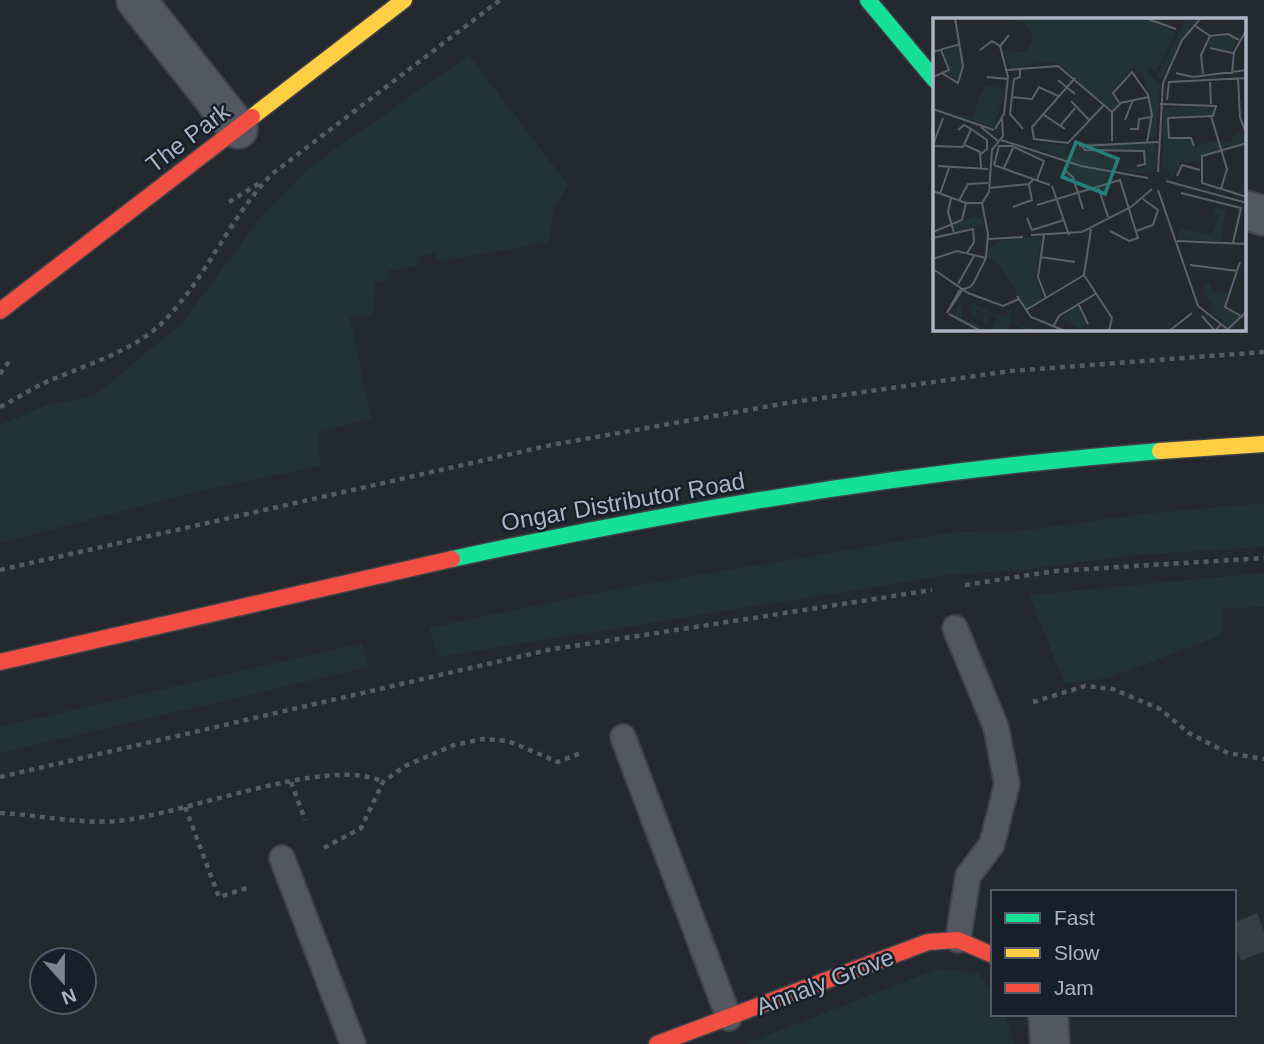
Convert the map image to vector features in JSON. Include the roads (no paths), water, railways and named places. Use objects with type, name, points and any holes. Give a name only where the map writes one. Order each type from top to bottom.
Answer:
[{"type":"street","points":[[136,0],[237,129]]},
{"type":"street","name":"The Park","points":[[0,311],[404,0]]},
{"type":"street","points":[[868,0],[901,43],[933,78]]},
{"type":"street","points":[[1246,210],[1264,216]]},
{"type":"street","name":"Ongar Distributor Road","points":[[0,662],[478,552],[684,512],[897,479],[1161,450],[1264,444]]},
{"type":"street","name":"Annaly Grove","points":[[657,1044],[928,942],[958,940],[991,954]]},
{"type":"lane","points":[[955,628],[992,718],[1007,785],[992,844],[968,876],[958,940]]},
{"type":"lane","points":[[623,737],[729,1018]]},
{"type":"lane","points":[[285,866],[354,1044]]},
{"type":"tunnel","points":[[1236,942],[1264,931]]}]
